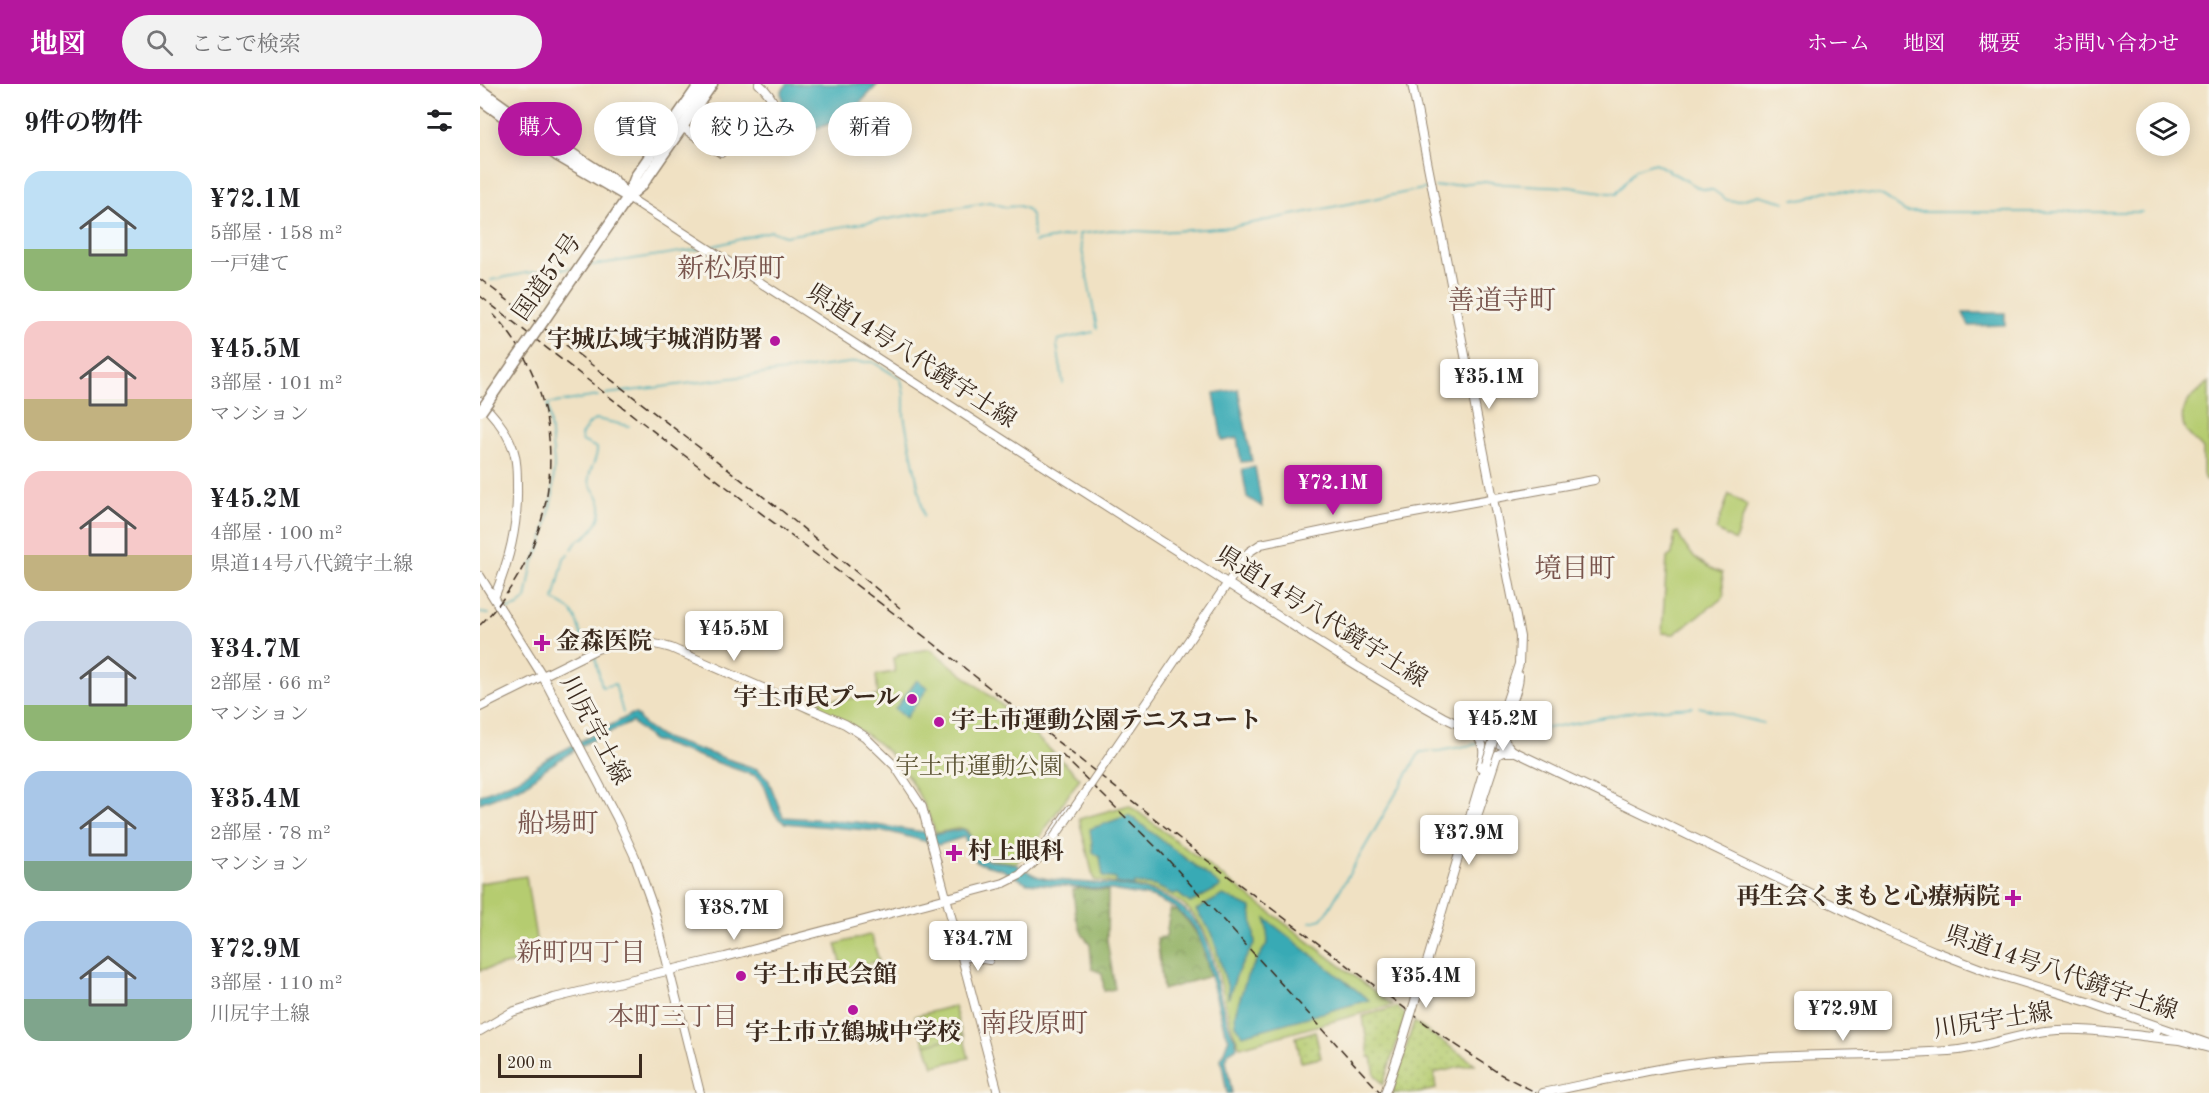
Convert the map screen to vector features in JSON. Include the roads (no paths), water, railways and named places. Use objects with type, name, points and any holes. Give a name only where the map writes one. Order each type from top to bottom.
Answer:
[{"type":"highway","points":[[628,197],[636,176],[700,84]]},
{"type":"highway","points":[[628,197],[642,185],[712,84]]},
{"type":"highway","points":[[480,90],[544,136],[614,181],[628,197]]},
{"type":"highway","points":[[480,99],[558,156],[628,197]]},
{"type":"highway","name":"国道57号","points":[[482,406],[628,197]]},
{"type":"main road","name":"県道14号八代鏡宇土線","points":[[628,197],[1076,488],[1382,683],[1475,733],[1883,929],[1934,951],[1989,972],[2091,1004],[2209,1046]]},
{"type":"street","points":[[759,84],[774,102]]},
{"type":"street","points":[[1385,1093],[1427,962],[1486,763],[1500,731],[1519,664],[1520,637],[1412,84]]},
{"type":"street","points":[[682,128],[690,133]]},
{"type":"street","points":[[482,406],[498,420],[513,448],[516,465],[517,521],[510,554],[494,598]]},
{"type":"street","points":[[480,1031],[512,1012],[554,998],[670,971],[1005,883],[1033,864],[1043,854],[1227,583],[1249,552],[1260,544],[1594,480]]},
{"type":"street","name":"川尻宇土線","points":[[480,576],[542,675],[635,856],[654,910],[700,1093]]},
{"type":"street","points":[[480,707],[612,643],[654,643],[671,648],[844,724],[864,736],[902,775],[922,807],[998,1093]]},
{"type":"street","points":[[1500,731],[1506,744],[1515,752]]},
{"type":"street","points":[[1464,836],[1467,809],[1485,750],[1475,733]]},
{"type":"street","points":[[1460,849],[1468,844],[1497,755],[1503,752],[1515,752]]},
{"type":"street","points":[[1033,864],[1085,788]]},
{"type":"street","points":[[962,957],[989,960]]},
{"type":"street","points":[[2150,1037],[2156,1034],[2158,1028]]},
{"type":"street","name":"川尻宇土線","points":[[1543,1093],[1710,1061],[1950,1051],[1982,1047],[2056,1030],[2093,1031],[2180,1040],[2209,1046]]},
{"type":"water","points":[[787,84],[878,84],[861,102],[828,102],[828,124],[816,128],[816,102],[783,102],[781,92]]},
{"type":"water","points":[[1963,313],[2005,313],[2005,325],[1969,326]]},
{"type":"water","points":[[1238,389],[1252,461],[1241,462],[1237,438],[1222,441],[1214,393]]},
{"type":"water","points":[[1255,467],[1262,507],[1247,497],[1242,469]]},
{"type":"water","name":"宇土市民プール","points":[[917,680],[928,688],[906,718],[895,709]]},
{"type":"water","points":[[632,714],[636,714],[645,726],[661,737],[757,769],[768,779],[783,817],[856,822],[937,834],[963,829],[970,836],[982,858],[987,860],[1014,864],[1043,878],[1128,887],[1168,898],[1185,910],[1199,926],[1209,949],[1224,1011],[1237,1045],[1228,1053],[1226,1060],[1232,1093],[1227,1093],[1221,1059],[1229,1038],[1225,1032],[1204,950],[1197,932],[1175,908],[1152,897],[1112,890],[1027,883],[1001,869],[977,863],[964,837],[939,845],[890,832],[785,823],[775,813],[765,787],[756,776],[652,740],[632,722],[586,743],[546,768],[525,785],[480,803],[480,795],[522,777],[545,760]]},
{"type":"water","points":[[1129,815],[1220,887],[1190,903],[1177,893],[1173,894],[1155,886],[1134,883],[1133,886],[1116,883],[1116,879],[1103,877],[1100,857],[1093,852],[1090,829]]},
{"type":"water","points":[[1223,895],[1251,908],[1255,943],[1238,971],[1228,999],[1228,989],[1212,933],[1196,910]]},
{"type":"water","points":[[1266,919],[1369,1000],[1243,1035],[1236,1025],[1235,1014],[1247,976],[1268,942]]},
{"type":"waterway","points":[[1435,187],[1485,181],[1569,187],[1616,194],[1636,169],[1655,163],[1701,189],[1713,190],[1727,200],[1736,201],[1759,195],[1785,202]]},
{"type":"waterway","points":[[1097,328],[1079,234],[1111,230],[1158,232],[1232,227],[1428,188]]},
{"type":"waterway","points":[[1794,199],[1803,199],[1826,191],[1836,191],[1883,196],[1907,212],[2142,212]]},
{"type":"waterway","points":[[710,247],[771,231],[785,236],[990,202],[1005,207],[1019,206],[1027,209],[1032,217],[1033,237]]},
{"type":"waterway","points":[[1034,242],[1073,235]]},
{"type":"waterway","points":[[586,266],[700,249]]},
{"type":"waterway","points":[[491,280],[572,268]]},
{"type":"waterway","points":[[1063,383],[1058,340],[1093,332]]},
{"type":"waterway","points":[[606,394],[857,362],[873,362],[901,379],[904,416],[924,516]]},
{"type":"waterway","points":[[505,610],[518,606],[526,599],[532,566],[543,541],[553,494],[554,463],[548,404],[598,396]]},
{"type":"waterway","points":[[572,549],[578,540],[588,535],[596,525],[601,513],[599,499],[589,480],[597,448],[582,441],[581,435],[596,419],[629,426]]},
{"type":"waterway","points":[[569,553],[564,558],[554,600],[574,615],[587,648]]},
{"type":"waterway","points":[[480,613],[489,614]]},
{"type":"waterway","points":[[595,657],[602,687],[615,684],[623,713]]},
{"type":"waterway","points":[[1512,735],[1636,711],[1693,707]]},
{"type":"waterway","points":[[1699,707],[1763,723]]},
{"type":"waterway","points":[[1310,922],[1322,919],[1326,914],[1420,752],[1477,744]]},
{"type":"railway","points":[[480,279],[782,511],[900,608]]},
{"type":"railway","points":[[480,296],[684,455],[933,643],[1208,861],[1438,1033],[1500,1074],[1537,1093]]},
{"type":"railway","points":[[480,625],[508,591],[529,554],[543,513],[550,471],[548,429],[538,388],[520,349],[493,314]]},
{"type":"railway","points":[[1062,755],[1160,851],[1381,1093]]},
{"type":"place","name":"宇城広域宇城消防署","points":[[775,341]]},
{"type":"place","name":"金森医院","points":[[542,643]]},
{"type":"place","name":"宇土市民プール","points":[[912,699]]},
{"type":"place","name":"宇土市運動公園テニスコート","points":[[939,722]]},
{"type":"place","name":"村上眼科","points":[[954,853]]},
{"type":"place","name":"再生会くまもと心療病院","points":[[2013,898]]},
{"type":"place","name":"宇土市民会館","points":[[741,976]]},
{"type":"place","name":"宇土市立鶴城中学校","points":[[853,1010]]},
{"type":"district","name":"新松原町","points":[[731,269]]},
{"type":"district","name":"善道寺町","points":[[1502,301]]},
{"type":"district","name":"境目町","points":[[1575,569]]},
{"type":"district","name":"船場町","points":[[558,824]]},
{"type":"district","name":"新町四丁目","points":[[581,954]]},
{"type":"district","name":"本町三丁目","points":[[673,1018]]},
{"type":"district","name":"南段原町","points":[[1034,1024]]},
{"type":"park label","name":"宇土市運動公園","points":[[979,768]]}]
